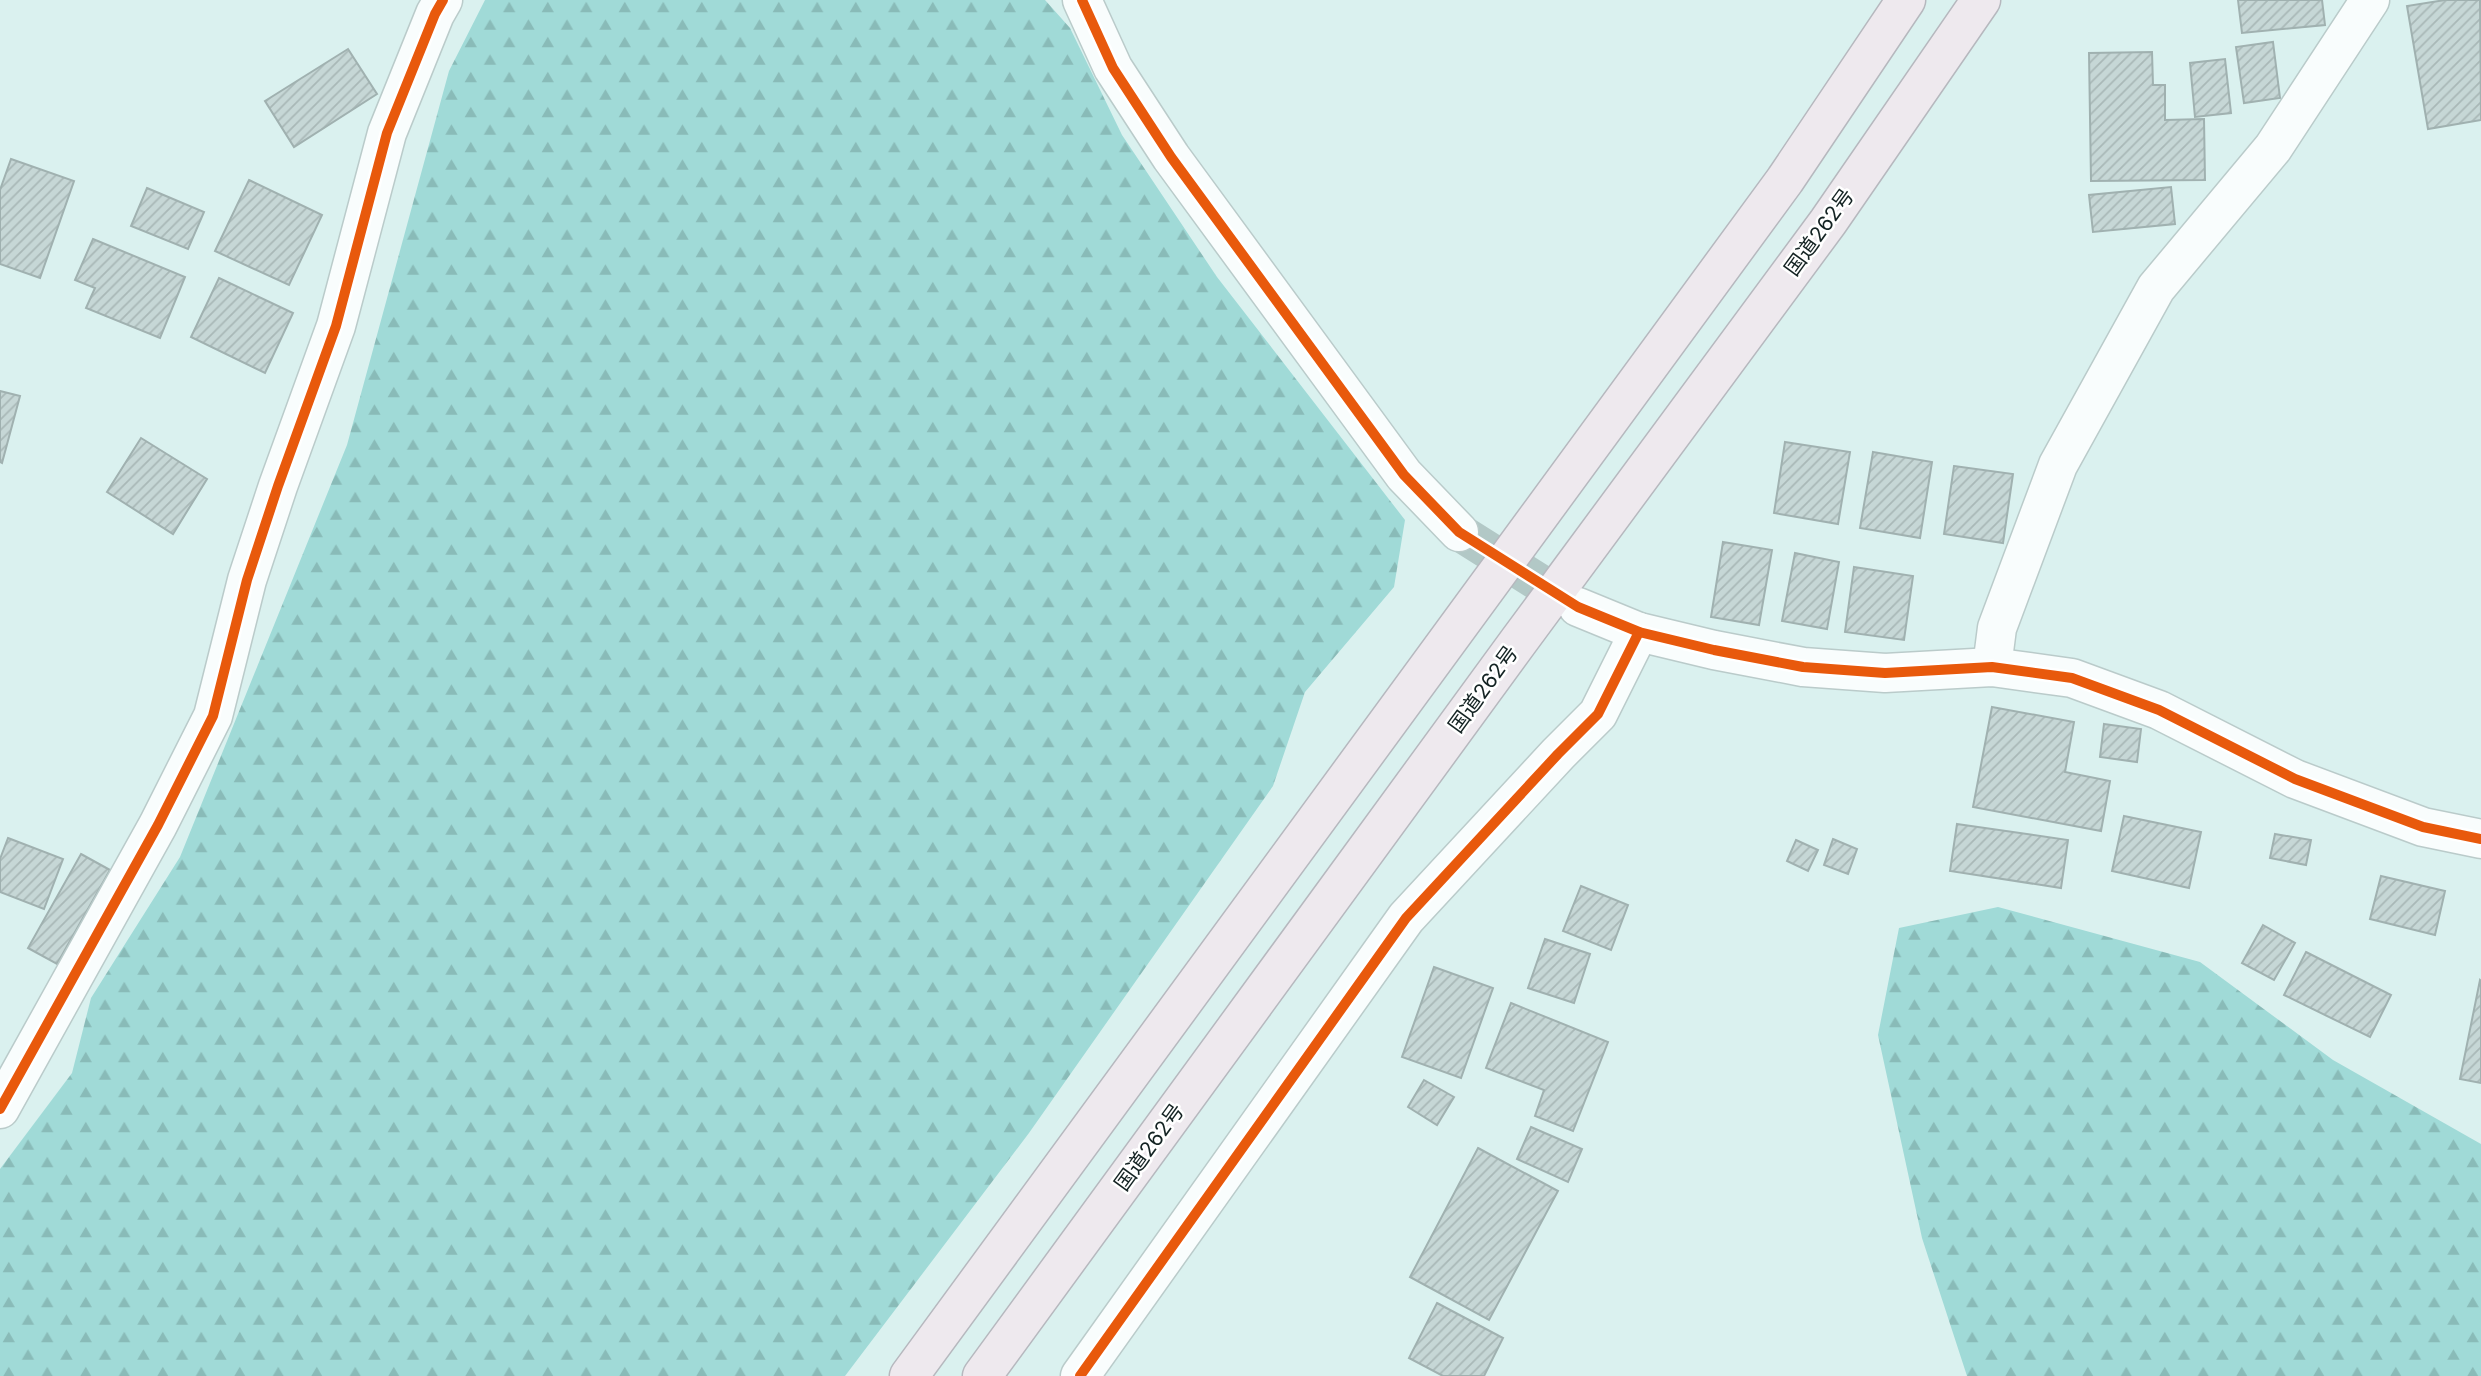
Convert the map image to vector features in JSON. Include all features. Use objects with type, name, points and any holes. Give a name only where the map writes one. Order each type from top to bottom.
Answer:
[{"type":"highway","points":[[909,1376],[1786,180],[1906,0]]},
{"type":"highway","name":"国道262号","points":[[982,1376],[1828,222],[1981,0]]},
{"type":"street","points":[[0,1109],[158,825],[213,716],[247,580],[336,326],[387,133],[443,0]]},
{"type":"street","points":[[1082,0],[1113,68],[1171,157],[1404,475],[1460,532]]},
{"type":"street","points":[[1992,667],[1997,628],[2058,465],[2156,288],[2273,148],[2370,0]]},
{"type":"street","points":[[1578,607],[1639,632],[1803,667],[1885,673],[1992,667],[2072,678],[2159,710],[2295,779],[2423,827],[2481,839]]},
{"type":"street","points":[[1080,1376],[1406,918],[1598,714],[1639,632]]},
{"type":"green space","points":[[485,0],[1045,0],[1070,28],[1122,135],[1217,277],[1405,520],[1394,587],[1305,692],[1273,786],[1029,1133],[845,1376],[0,1376],[0,1169],[72,1073],[91,998],[180,857],[347,445],[449,71]]},
{"type":"green space","points":[[1998,907],[2200,962],[2333,1060],[2481,1144],[2481,1376],[1967,1376],[1922,1238],[1878,1035],[1899,928]]},
{"type":"building","points":[[2238,0],[2322,0],[2325,25],[2242,33]]},
{"type":"building","points":[[2445,0],[2480,0],[2481,120],[2428,129],[2407,6]]},
{"type":"building","points":[[2273,42],[2280,98],[2244,103],[2236,47]]},
{"type":"building","points":[[348,49],[377,94],[294,147],[265,101]]},
{"type":"building","points":[[2152,52],[2153,85],[2165,85],[2165,120],[2204,119],[2205,180],[2091,181],[2089,53]]},
{"type":"building","points":[[2225,59],[2231,113],[2195,117],[2190,63]]},
{"type":"building","points":[[11,159],[74,181],[40,278],[0,264],[0,190]]},
{"type":"building","points":[[249,180],[322,215],[289,285],[215,251]]},
{"type":"building","points":[[2171,187],[2175,224],[2093,232],[2089,195]]},
{"type":"building","points":[[147,188],[204,212],[188,249],[131,226]]},
{"type":"building","points":[[93,239],[185,277],[160,338],[86,308],[95,288],[75,280]]},
{"type":"building","points":[[219,278],[293,313],[265,373],[191,337]]},
{"type":"building","points":[[0,391],[20,396],[2,463],[0,462]]},
{"type":"building","points":[[141,438],[207,479],[173,534],[107,492]]},
{"type":"building","points":[[1785,442],[1850,452],[1838,524],[1774,513]]},
{"type":"building","points":[[1873,452],[1932,462],[1920,538],[1860,528]]},
{"type":"building","points":[[1954,466],[2013,474],[2003,543],[1944,534]]},
{"type":"building","points":[[1723,542],[1772,550],[1759,625],[1711,617]]},
{"type":"building","points":[[1795,553],[1839,562],[1827,629],[1782,621]]},
{"type":"building","points":[[1854,567],[1913,576],[1904,640],[1845,632]]},
{"type":"building","points":[[1992,707],[2074,722],[2065,772],[2110,781],[2101,831],[1973,807]]},
{"type":"building","points":[[2104,724],[2141,729],[2137,762],[2100,757]]},
{"type":"building","points":[[2124,816],[2201,832],[2189,888],[2112,871]]},
{"type":"building","points":[[1957,824],[2068,840],[2061,888],[1950,871]]},
{"type":"building","points":[[2275,834],[2311,840],[2306,865],[2270,858]]},
{"type":"building","points":[[8,838],[63,859],[44,909],[0,892],[0,859]]},
{"type":"building","points":[[1833,839],[1857,849],[1848,874],[1824,865]]},
{"type":"building","points":[[1796,840],[1818,850],[1808,871],[1787,861]]},
{"type":"building","points":[[81,854],[110,870],[57,964],[28,948]]},
{"type":"building","points":[[2381,876],[2445,891],[2435,935],[2370,919]]},
{"type":"building","points":[[1581,886],[1628,905],[1611,950],[1563,931]]},
{"type":"building","points":[[2263,925],[2295,943],[2274,980],[2242,963]]},
{"type":"building","points":[[1545,939],[1590,954],[1574,1003],[1528,988]]},
{"type":"building","points":[[2306,952],[2391,995],[2370,1037],[2284,995]]},
{"type":"building","points":[[1434,967],[1493,988],[1461,1078],[1402,1057]]},
{"type":"building","points":[[2481,981],[2481,1083],[2460,1079]]},
{"type":"building","points":[[1511,1003],[1608,1042],[1573,1131],[1535,1116],[1544,1090],[1486,1068]]},
{"type":"building","points":[[1424,1080],[1454,1097],[1437,1125],[1408,1107]]},
{"type":"building","points":[[1531,1127],[1582,1149],[1568,1182],[1517,1159]]},
{"type":"building","points":[[1478,1148],[1558,1191],[1489,1320],[1410,1277]]},
{"type":"building","points":[[1437,1303],[1503,1338],[1484,1376],[1443,1376],[1409,1358]]},
{"type":"tunnel","points":[[1459,532],[1578,607]]},
{"type":"cycle path","points":[[0,1109],[158,825],[213,716],[247,580],[336,326],[387,133],[443,0]]},
{"type":"cycle path","points":[[1082,0],[1113,68],[1171,157],[1404,475],[1459,532],[1578,607],[1639,632],[1803,667],[1885,673],[1992,667],[2072,678],[2159,710],[2295,779],[2423,827],[2481,839]]},
{"type":"cycle path","points":[[1080,1376],[1406,918],[1598,714],[1639,632]]}]
